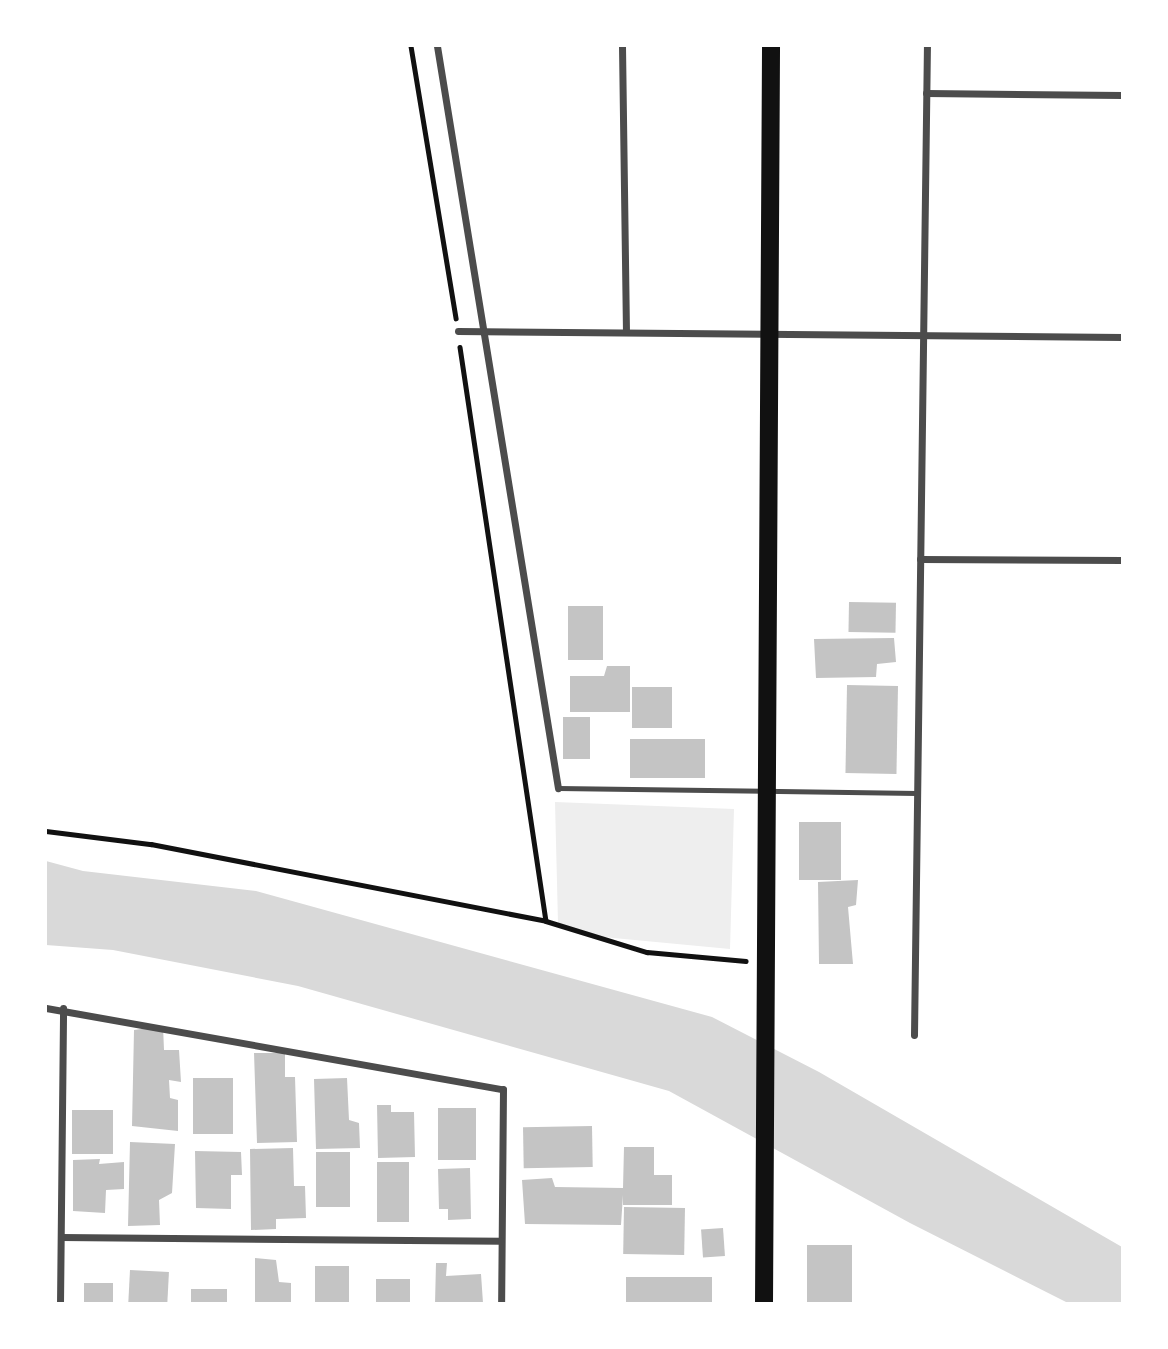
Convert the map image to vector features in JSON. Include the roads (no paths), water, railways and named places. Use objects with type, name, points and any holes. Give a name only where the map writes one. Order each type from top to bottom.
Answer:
[{"type":"main road","points":[[764,1304],[771,46]]},
{"type":"street","points":[[437,46],[481,329],[558,788]]},
{"type":"street","points":[[622,46],[626,331]]},
{"type":"street","points":[[914,1035],[926,46]]},
{"type":"street","points":[[926,93],[1122,95]]},
{"type":"street","points":[[458,331],[481,329],[1122,337]]},
{"type":"street","points":[[920,559],[1122,560]]},
{"type":"street","points":[[46,1008],[63,1008],[503,1089],[501,1304]]},
{"type":"street","points":[[60,1304],[63,1008]]},
{"type":"street","points":[[61,1237],[501,1241]]},
{"type":"lane","points":[[558,788],[917,793]]}]
